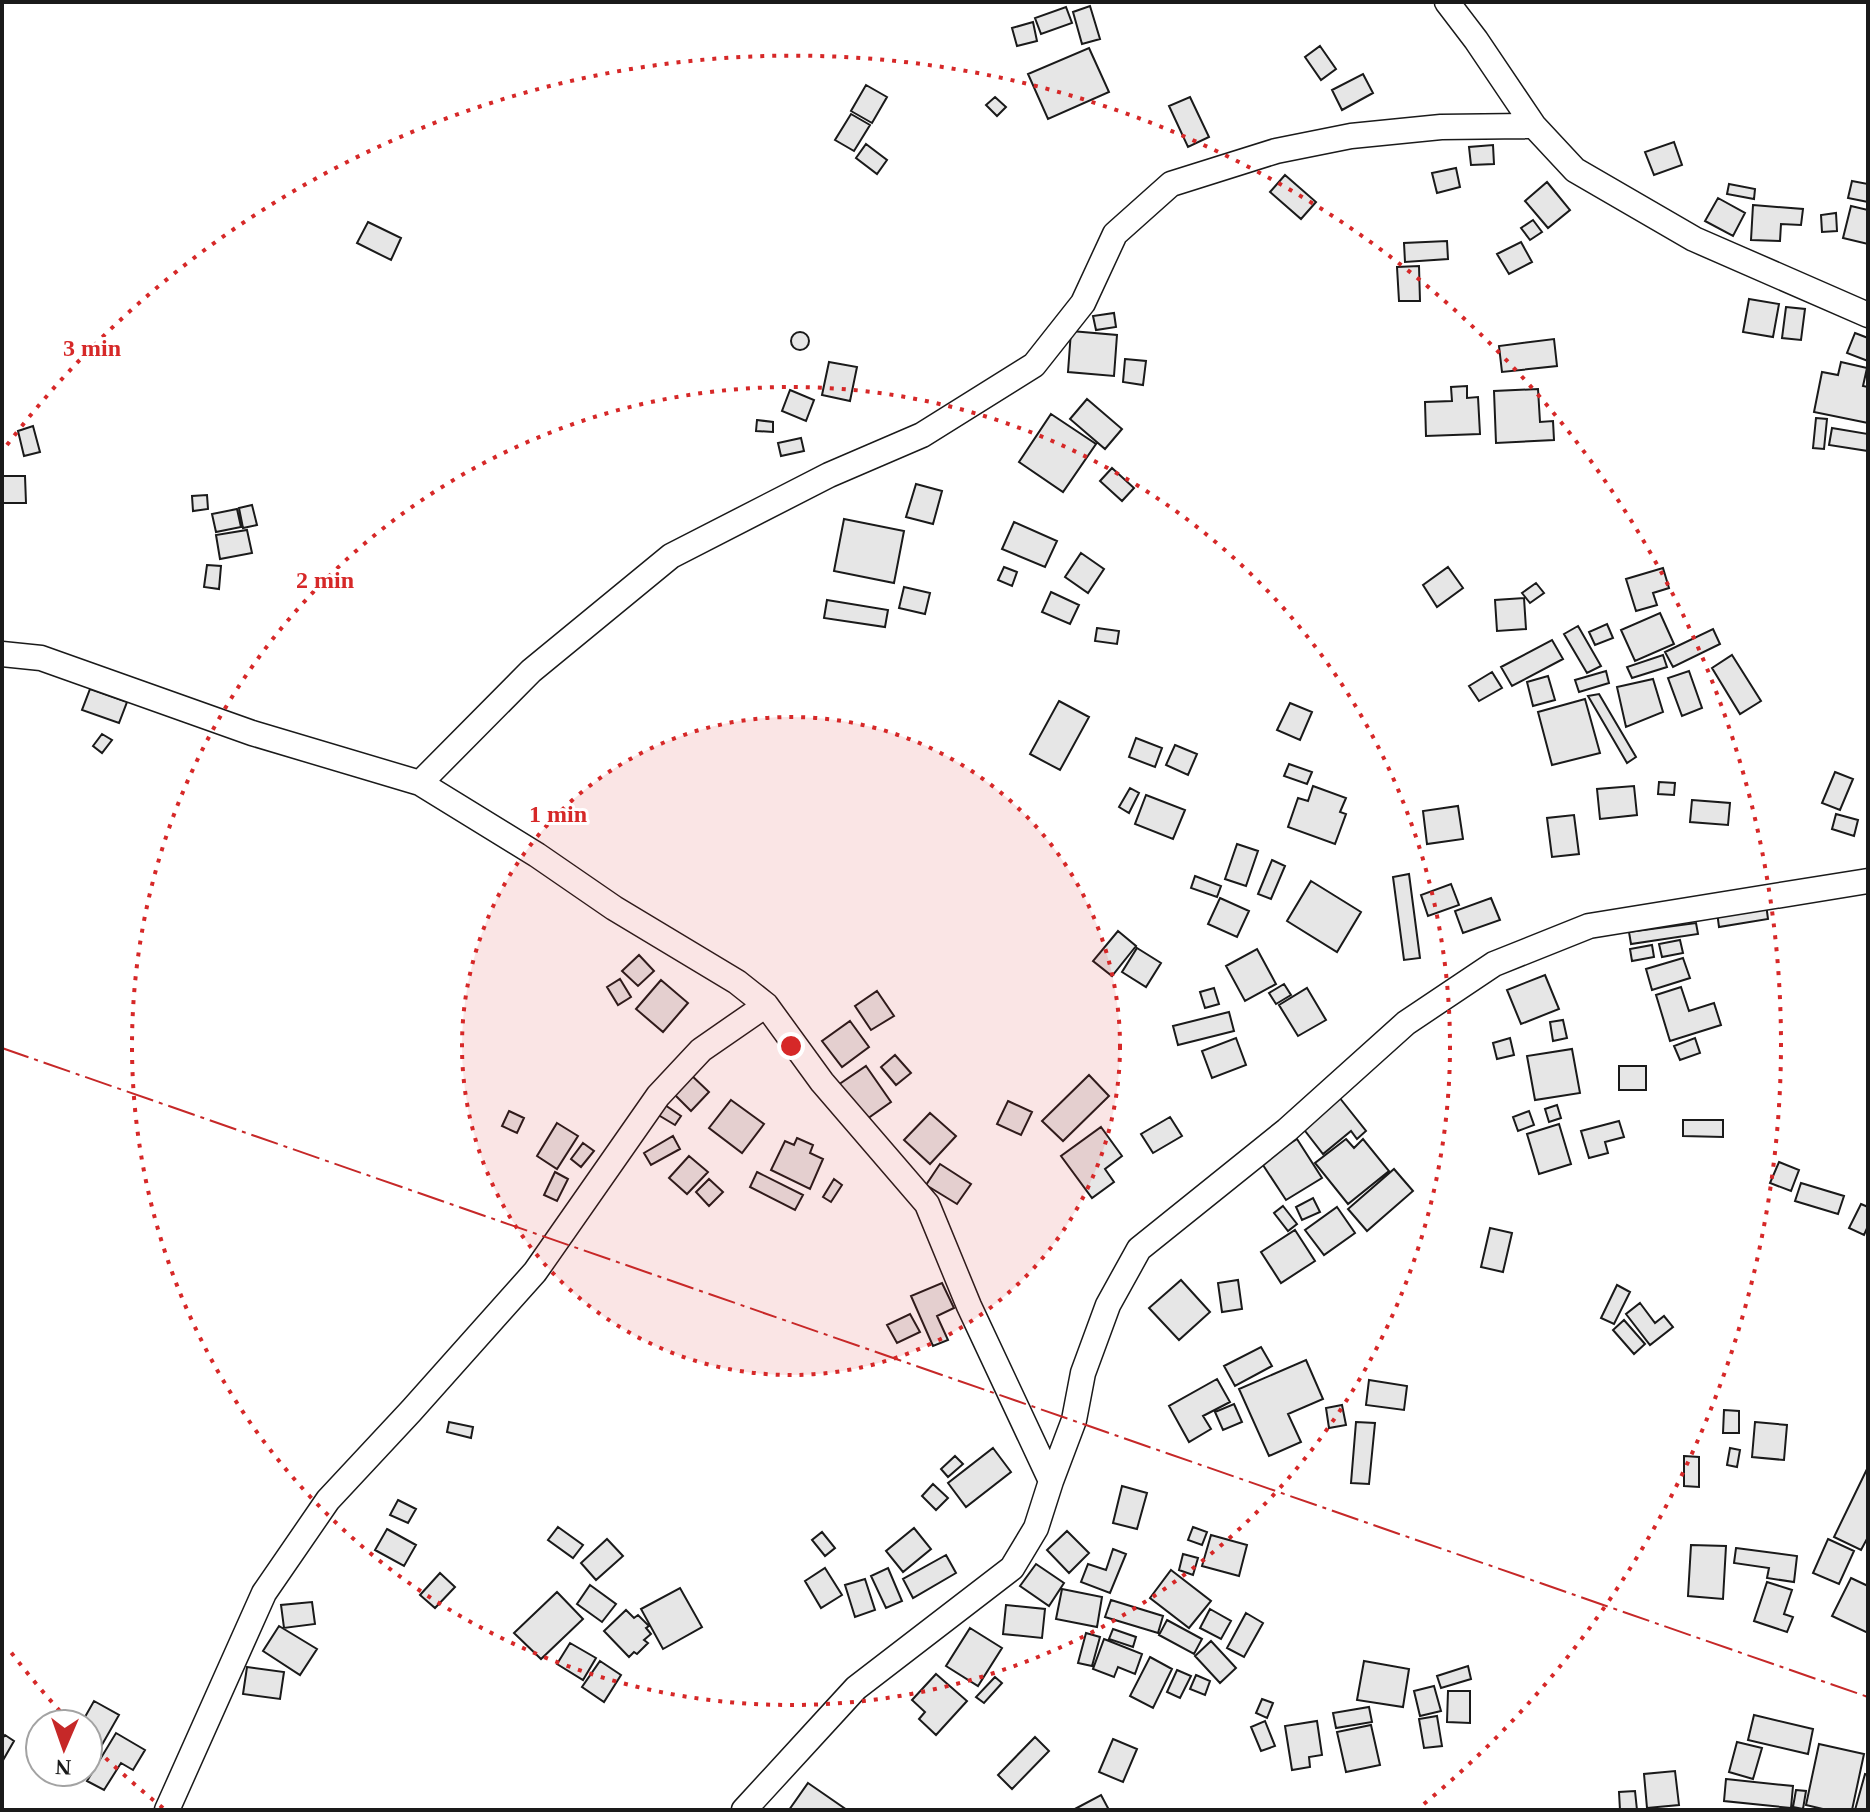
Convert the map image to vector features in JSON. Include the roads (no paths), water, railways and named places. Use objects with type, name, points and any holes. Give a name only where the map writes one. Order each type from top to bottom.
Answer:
[{"type":"street","points":[[1447,2],[1534,126],[1575,170],[1694,239],[1868,315]]},
{"type":"street","points":[[420,783],[531,671],[671,556],[829,475],[922,435],[1034,365],[1083,303],[1115,234],[1171,184],[1276,151],[1351,136],[1441,127],[1534,126]]},
{"type":"street","points":[[2,654],[41,658],[252,733],[420,783],[537,855],[614,908],[737,982],[766,1005],[822,1082],[927,1204],[969,1306],[1051,1481]]},
{"type":"street","points":[[744,1810],[856,1688],[1012,1568],[1036,1528],[1074,1420],[1083,1373],[1108,1305],[1139,1249],[1287,1130],[1406,1023],[1494,964],[1589,926],[1868,881]]},
{"type":"street","points":[[167,1810],[264,1593],[328,1500],[535,1272],[658,1096],[701,1050],[766,1005]]}]
